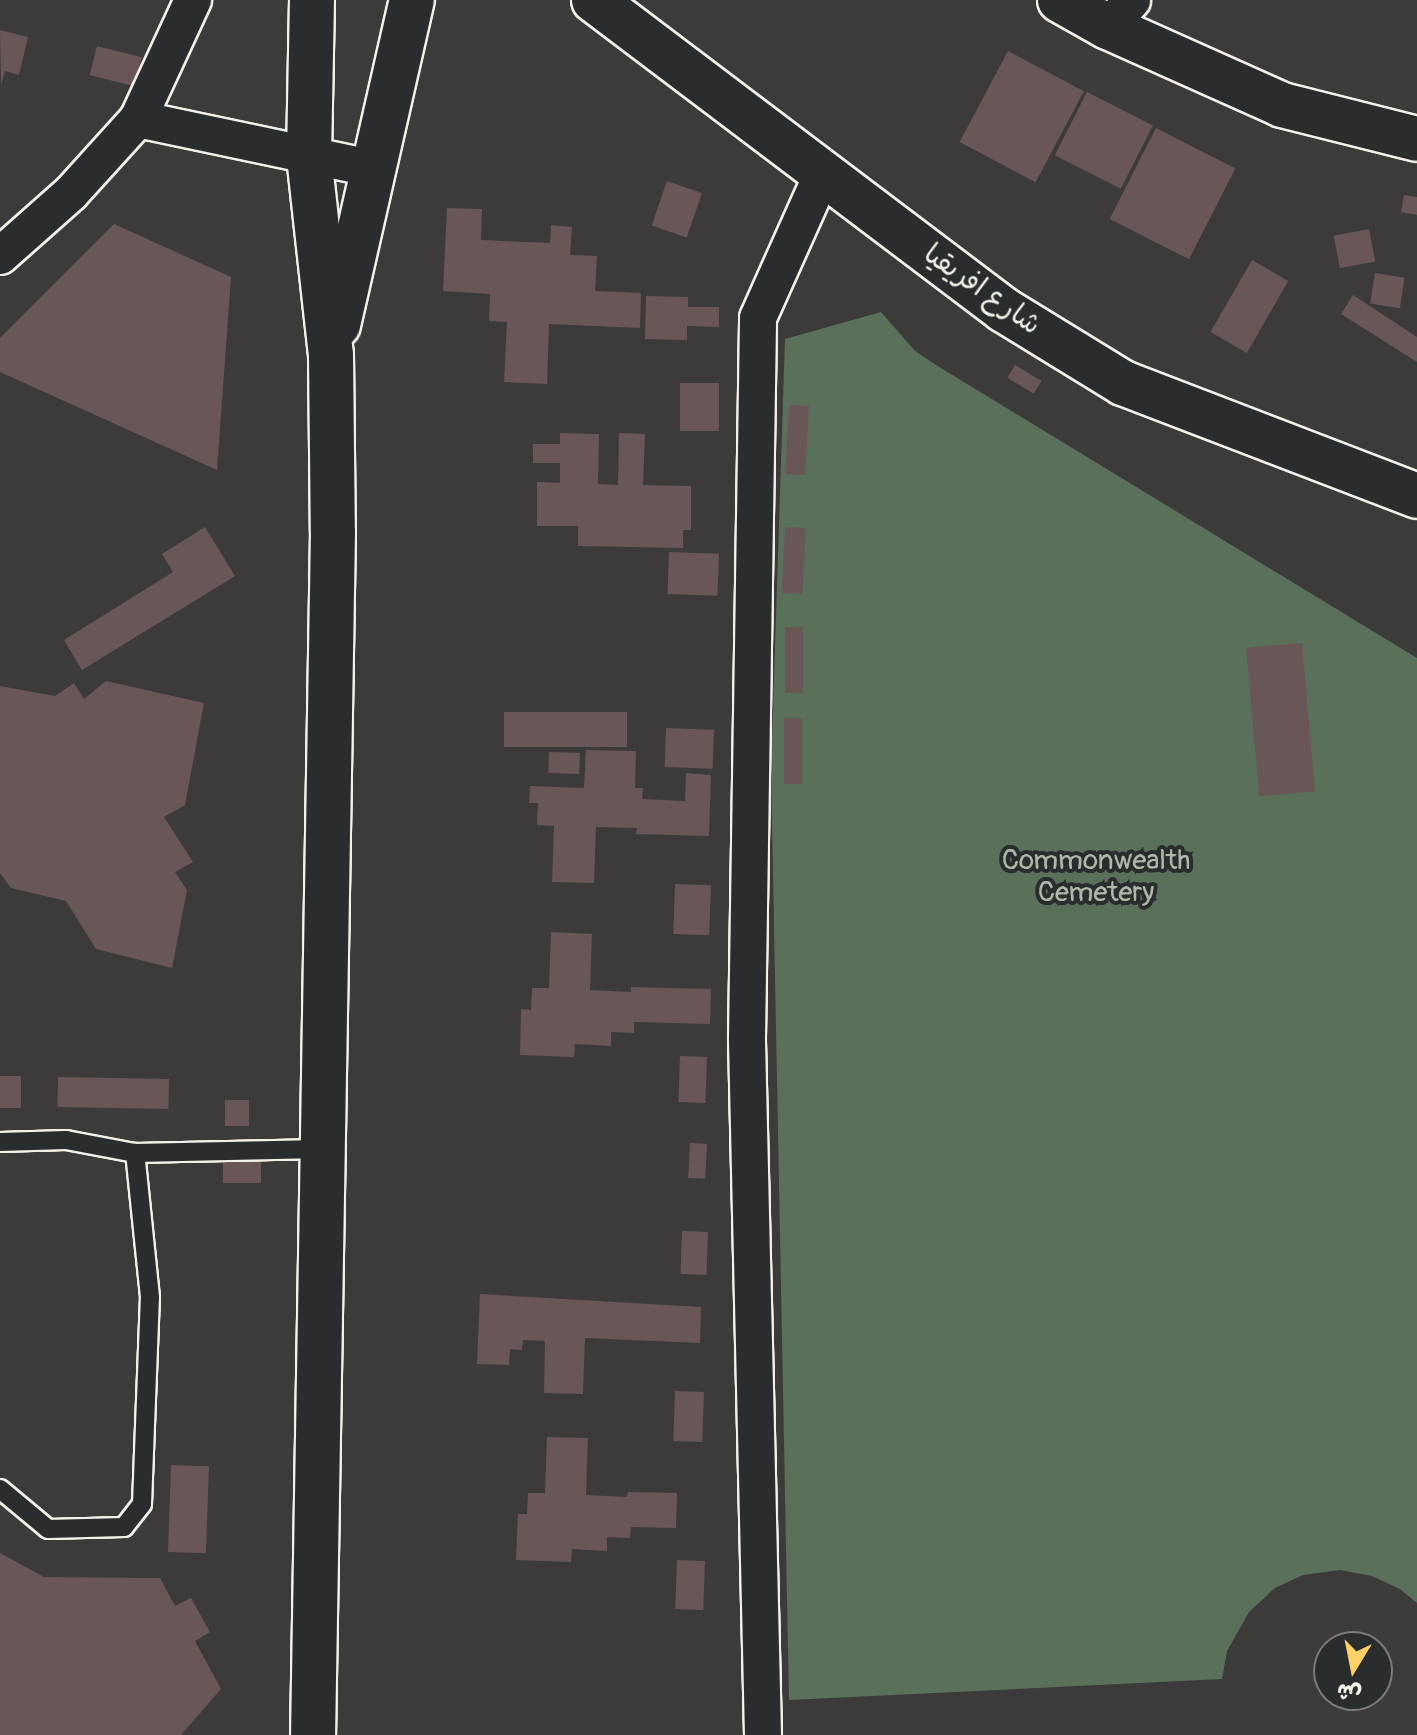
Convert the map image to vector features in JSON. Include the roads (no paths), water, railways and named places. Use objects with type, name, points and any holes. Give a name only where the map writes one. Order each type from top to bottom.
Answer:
[{"type":"main road","points":[[312,0],[309,156],[331,355],[333,532],[313,1735]]},
{"type":"main road","points":[[331,355],[412,0]]},
{"type":"main road","name":"شارع افريقيا","points":[[594,0],[1004,310],[1123,383],[1417,496]]},
{"type":"main road","points":[[1060,0],[1120,14],[1282,105],[1417,139]]},
{"type":"street","points":[[0,256],[71,193],[138,119],[193,0]]},
{"type":"street","points":[[138,119],[375,169]]},
{"type":"street","points":[[763,1735],[747,1038],[758,318],[823,173]]},
{"type":"lane","points":[[0,1142],[66,1140],[135,1153],[321,1149]]},
{"type":"lane","points":[[0,1489],[48,1529],[124,1527],[142,1504],[150,1297],[135,1153]]},
{"type":"park label","name":"Commonwealth Cemetery","points":[[1096,877]]}]
